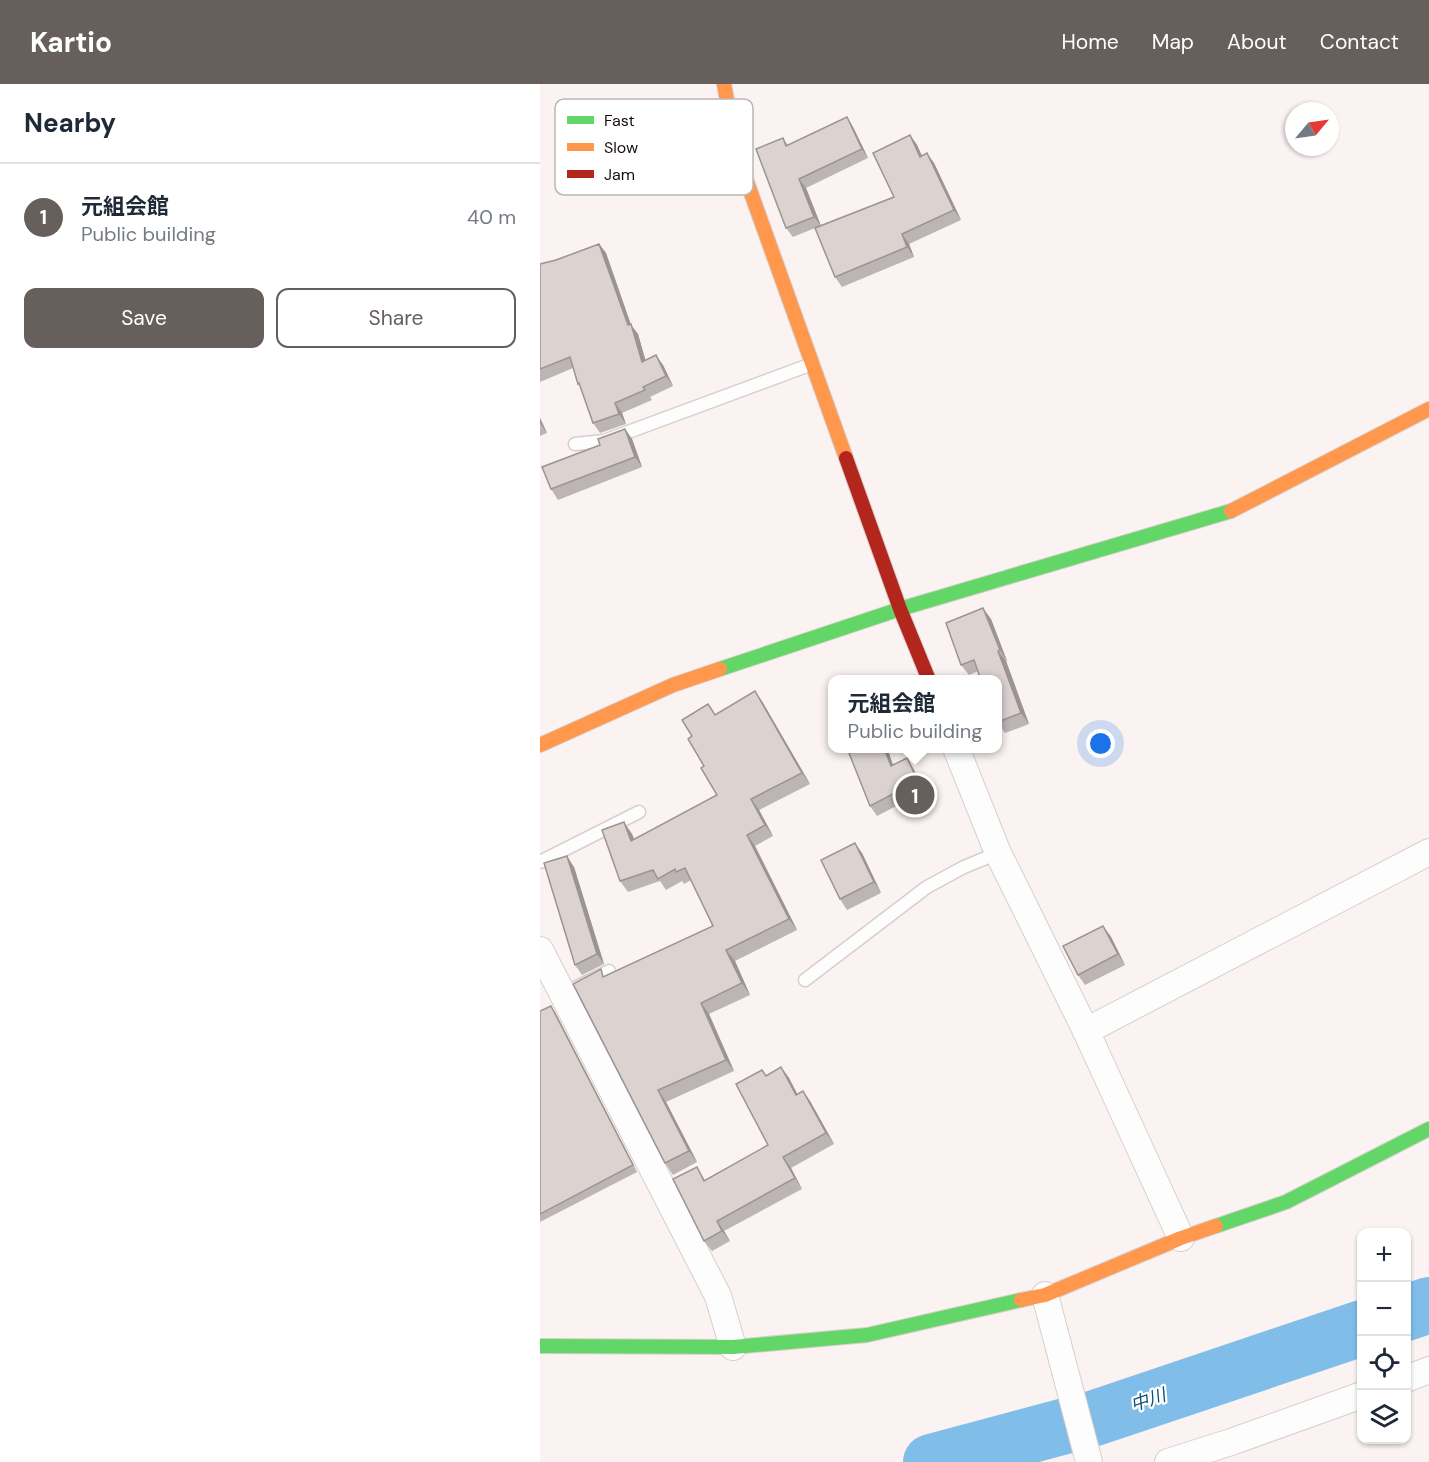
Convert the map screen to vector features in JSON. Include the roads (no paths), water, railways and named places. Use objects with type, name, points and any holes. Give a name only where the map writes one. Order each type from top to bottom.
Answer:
[{"type":"street","points":[[724,84],[727,99]]},
{"type":"street","points":[[752,195],[900,609],[927,675]]},
{"type":"street","points":[[540,746],[672,685],[900,609],[1234,510],[1429,409]]},
{"type":"street","points":[[958,753],[998,853],[1086,1031],[1181,1238]]},
{"type":"street","points":[[1086,1031],[1429,852]]},
{"type":"street","points":[[540,950],[668,1186],[718,1296],[733,1347]]},
{"type":"street","points":[[540,1346],[733,1347],[867,1335],[1045,1294],[1181,1238],[1286,1202],[1429,1129]]},
{"type":"street","points":[[1045,1294],[1089,1462]]},
{"type":"street","points":[[1411,1378],[1429,1371]]},
{"type":"street","points":[[1168,1462],[1357,1397]]},
{"type":"lane","points":[[575,444],[604,441],[812,364]]},
{"type":"lane","points":[[540,862],[639,812]]},
{"type":"lane","points":[[805,980],[927,887],[964,867],[998,853]]},
{"type":"lane","points":[[563,994],[609,970]]},
{"type":"waterway","name":"中川","points":[[1411,1311],[1429,1305]]},
{"type":"waterway","name":"中川","points":[[931,1462],[1095,1418],[1357,1330]]},
{"type":"place","name":"元組会館","points":[[915,795]]}]
